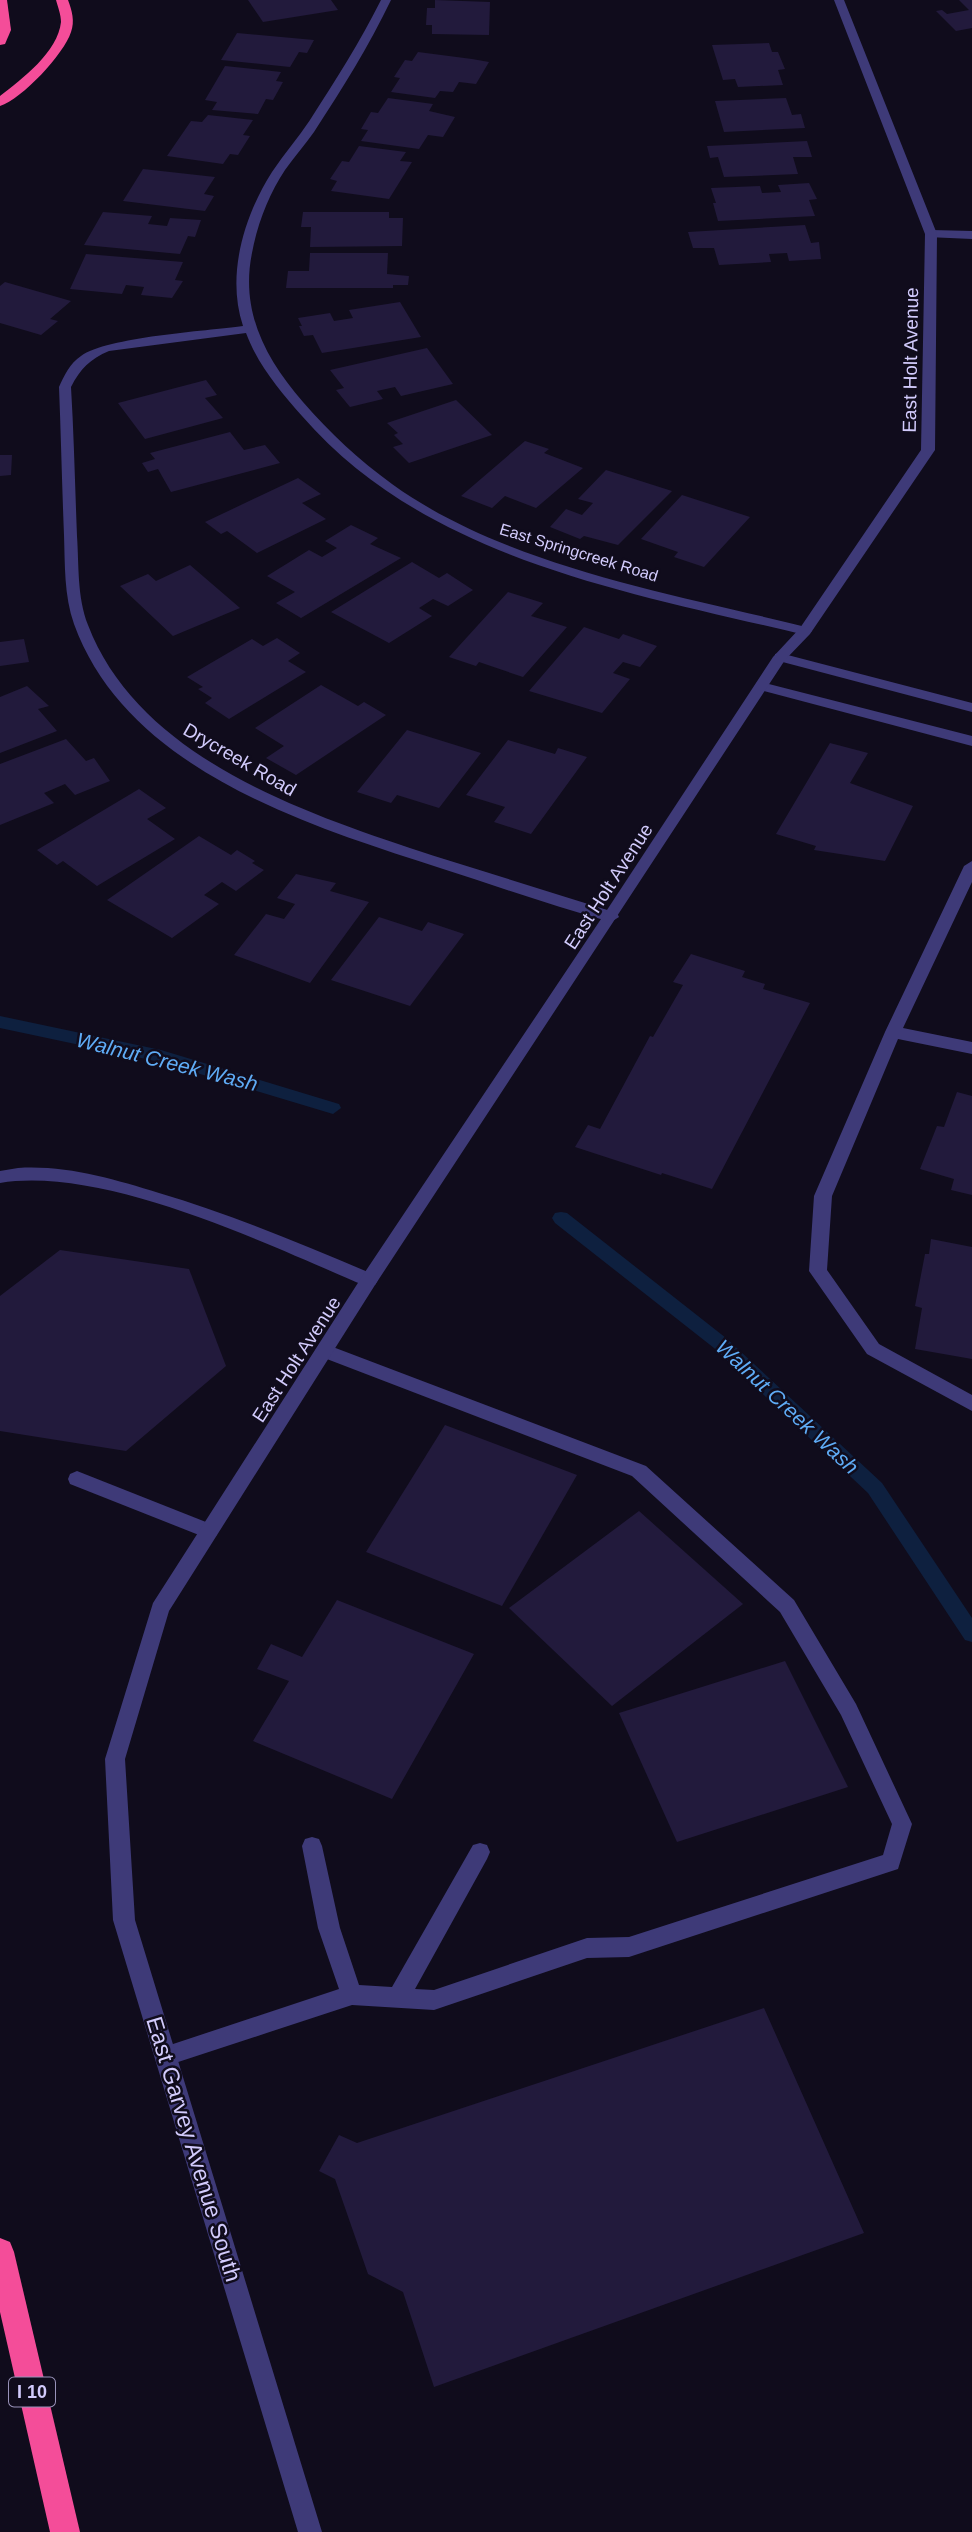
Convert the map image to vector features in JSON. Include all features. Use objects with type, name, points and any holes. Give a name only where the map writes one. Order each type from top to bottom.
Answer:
[{"type":"highway","points":[[0,41],[5,30],[1,0]]},
{"type":"highway","points":[[0,102],[25,83],[51,56],[67,24],[62,0]]},
{"type":"highway","name":"I 10","points":[[0,2252],[65,2532]]},
{"type":"street","name":"East Springcreek Road","points":[[386,0],[365,44],[300,144],[275,177],[245,254],[242,295],[247,329],[290,396],[324,435],[354,462],[404,498],[451,526],[501,549],[574,572],[805,631]]},
{"type":"street","name":"East Holt Avenue","points":[[116,1759],[160,1609],[369,1280],[611,917],[780,657],[805,631],[928,450],[931,234],[839,0]]},
{"type":"street","points":[[931,234],[972,235]]},
{"type":"street","name":"Drycreek Road","points":[[247,329],[107,348],[93,353],[75,365],[65,387],[72,568],[80,622],[94,658],[132,705],[168,740],[220,774],[286,809],[369,840],[611,917]]},
{"type":"street","points":[[780,657],[931,714],[972,741]]},
{"type":"street","points":[[761,686],[931,714],[972,708]]},
{"type":"street","points":[[972,866],[893,1032],[822,1196],[818,1271],[873,1349],[972,1404]]},
{"type":"street","points":[[893,1032],[972,1048]]},
{"type":"street","points":[[0,1177],[23,1171],[99,1181],[206,1212],[369,1280]]},
{"type":"street","points":[[166,2056],[352,1995],[434,2000],[587,1948],[629,1947],[891,1862],[902,1825],[849,1710],[787,1606],[639,1471],[324,1351]]},
{"type":"street","points":[[78,1479],[209,1531]]},
{"type":"street","name":"East Garvey Avenue South","points":[[116,1759],[124,1920],[310,2532]]},
{"type":"street","points":[[312,1846],[329,1928],[352,1995]]},
{"type":"street","points":[[398,1998],[480,1852]]},
{"type":"building","points":[[248,0],[331,0],[338,10],[263,22]]},
{"type":"building","points":[[435,0],[490,2],[489,35],[432,34],[432,25],[426,25],[427,8],[435,8]]},
{"type":"building","points":[[959,0],[972,0],[972,28],[956,31],[936,11],[942,10],[947,14],[969,10]]},
{"type":"building","points":[[237,33],[314,40],[307,53],[299,52],[290,67],[221,60]]},
{"type":"building","points":[[769,43],[772,52],[778,52],[785,69],[778,70],[783,85],[738,87],[735,79],[723,80],[712,45]]},
{"type":"building","points":[[418,52],[489,62],[476,84],[459,82],[453,92],[440,91],[435,98],[391,92],[400,78],[394,77],[405,60],[412,61]]},
{"type":"building","points":[[225,66],[281,72],[276,81],[283,82],[273,100],[266,99],[258,114],[212,110],[217,102],[205,100]]},
{"type":"building","points":[[388,98],[433,104],[429,111],[455,117],[443,137],[428,135],[419,149],[361,141],[368,130],[361,129],[371,112],[378,113]]},
{"type":"building","points":[[786,98],[792,115],[801,114],[805,128],[724,132],[715,101]]},
{"type":"building","points":[[208,115],[253,120],[243,135],[250,136],[238,155],[230,154],[223,164],[167,156],[191,121],[202,122]]},
{"type":"building","points":[[807,141],[812,157],[793,157],[798,174],[724,177],[718,157],[710,158],[707,146]]},
{"type":"building","points":[[359,146],[406,152],[400,161],[412,162],[389,199],[331,191],[337,181],[330,179],[342,161],[349,162]]},
{"type":"building","points":[[143,169],[215,177],[204,194],[214,196],[205,211],[123,201]]},
{"type":"building","points":[[809,183],[817,199],[809,200],[815,216],[718,221],[711,188],[760,186],[762,193],[781,192],[778,185]]},
{"type":"building","points":[[103,212],[152,216],[148,224],[167,226],[170,218],[201,220],[195,237],[188,236],[180,254],[84,245]]},
{"type":"building","points":[[303,212],[389,212],[389,218],[403,218],[402,246],[310,247],[311,227],[301,227]]},
{"type":"building","points":[[805,225],[811,243],[819,242],[821,259],[789,261],[787,253],[769,254],[771,262],[719,265],[714,248],[693,248],[688,232]]},
{"type":"building","points":[[310,253],[388,253],[387,274],[409,276],[408,285],[393,285],[393,288],[286,288],[288,271],[309,271]]},
{"type":"building","points":[[86,254],[183,262],[175,280],[183,281],[172,298],[141,295],[144,287],[126,285],[122,294],[70,289]]},
{"type":"building","points":[[5,282],[71,301],[50,319],[58,321],[41,335],[0,323],[0,286]]},
{"type":"building","points":[[400,302],[421,337],[322,353],[313,335],[304,336],[299,326],[302,326],[298,318],[330,313],[334,321],[353,318],[349,310]]},
{"type":"building","points":[[427,348],[453,384],[401,396],[395,387],[377,391],[383,399],[350,407],[336,390],[344,388],[330,370]]},
{"type":"building","points":[[206,380],[217,395],[205,398],[223,418],[145,439],[118,403]]},
{"type":"building","points":[[456,400],[492,435],[409,463],[393,447],[403,444],[394,435],[398,433],[387,423]]},
{"type":"building","points":[[230,432],[244,450],[265,445],[280,463],[171,492],[158,469],[148,472],[142,463],[155,459],[150,453]]},
{"type":"building","points":[[525,441],[549,449],[544,453],[583,468],[536,508],[505,496],[492,508],[461,496]]},
{"type":"building","points":[[0,455],[12,455],[11,475],[0,476]]},
{"type":"building","points":[[606,470],[672,491],[618,545],[584,536],[580,539],[550,527],[566,509],[582,515],[593,503],[578,499]]},
{"type":"building","points":[[298,478],[321,494],[302,503],[326,519],[257,553],[227,531],[221,534],[205,522]]},
{"type":"building","points":[[682,495],[750,517],[704,567],[674,557],[678,552],[641,539]]},
{"type":"building","points":[[351,525],[378,538],[370,544],[401,558],[301,618],[276,603],[295,592],[267,576],[309,550],[322,557],[337,548],[325,541]]},
{"type":"building","points":[[412,562],[439,578],[447,573],[473,590],[448,606],[433,599],[419,608],[432,616],[389,643],[331,612]]},
{"type":"building","points":[[190,565],[240,608],[173,636],[120,586],[148,574],[156,581]]},
{"type":"building","points":[[508,592],[543,603],[531,616],[567,627],[523,677],[479,662],[476,666],[449,657]]},
{"type":"building","points":[[584,627],[619,639],[623,634],[657,646],[640,667],[623,662],[613,673],[630,679],[602,713],[529,691]]},
{"type":"building","points":[[277,638],[300,653],[288,661],[306,672],[229,719],[205,703],[212,698],[198,689],[203,687],[187,677],[252,639],[263,646]]},
{"type":"building","points":[[24,639],[29,662],[0,666],[0,642]]},
{"type":"building","points":[[321,685],[358,706],[364,702],[386,715],[296,775],[266,758],[284,746],[255,728]]},
{"type":"building","points":[[27,686],[49,706],[38,709],[57,731],[0,753],[0,697]]},
{"type":"building","points":[[407,730],[481,753],[439,808],[397,795],[391,803],[357,792]]},
{"type":"building","points":[[66,739],[86,761],[94,758],[110,781],[75,795],[65,784],[44,793],[54,803],[0,825],[0,764]]},
{"type":"building","points":[[508,740],[555,754],[558,748],[587,757],[531,834],[494,822],[505,807],[466,795]]},
{"type":"building","points":[[830,743],[868,753],[850,783],[913,806],[885,861],[814,850],[816,846],[776,834]]},
{"type":"building","points":[[139,789],[166,808],[147,819],[175,839],[97,886],[63,861],[57,865],[37,850]]},
{"type":"building","points":[[199,836],[231,855],[237,850],[264,870],[236,891],[222,882],[204,895],[219,904],[172,938],[107,900]]},
{"type":"building","points":[[296,874],[336,883],[330,891],[369,902],[310,983],[234,955],[266,914],[284,919],[295,904],[277,898]]},
{"type":"building","points":[[379,917],[422,931],[428,922],[464,934],[410,1006],[331,980]]},
{"type":"building","points":[[691,954],[745,971],[742,977],[765,984],[763,989],[810,1003],[712,1189],[575,1147],[588,1125],[600,1129],[650,1036],[653,1037],[683,985],[673,982]]},
{"type":"building","points":[[957,1092],[972,1096],[972,1195],[951,1190],[954,1179],[920,1169],[937,1126],[944,1127]]},
{"type":"building","points":[[931,1239],[972,1247],[972,1359],[915,1349],[922,1308],[915,1306],[925,1254],[929,1254]]},
{"type":"building","points":[[60,1250],[189,1269],[226,1366],[126,1451],[0,1431],[0,1296]]},
{"type":"building","points":[[445,1425],[577,1475],[502,1606],[366,1552]]},
{"type":"building","points":[[639,1511],[743,1604],[612,1706],[509,1608]]},
{"type":"building","points":[[337,1600],[474,1654],[392,1799],[253,1741],[289,1681],[257,1669],[271,1644],[302,1657]]},
{"type":"building","points":[[785,1661],[848,1787],[677,1842],[619,1713]]},
{"type":"building","points":[[764,2008],[864,2233],[434,2387],[403,2292],[368,2274],[335,2179],[319,2171],[339,2135],[357,2143]]},
{"type":"waterway","name":"Walnut Creek Wash","points":[[0,1022],[161,1056],[333,1108]]},
{"type":"waterway","name":"Walnut Creek Wash","points":[[561,1218],[720,1343],[875,1488],[972,1634]]}]
